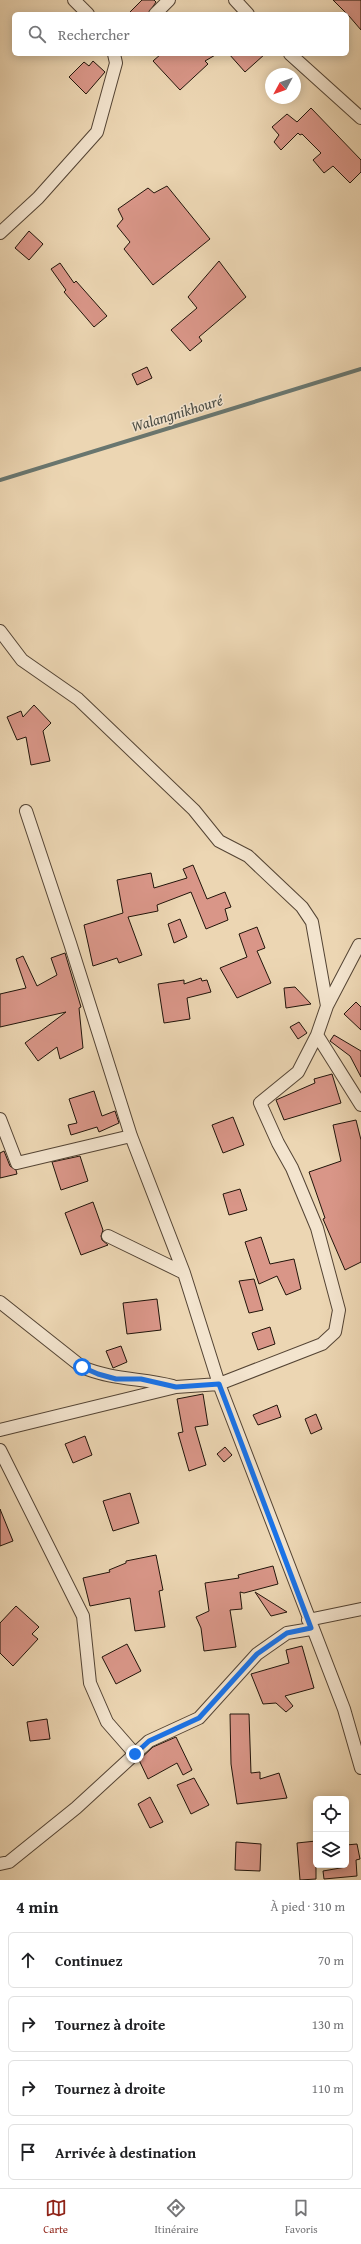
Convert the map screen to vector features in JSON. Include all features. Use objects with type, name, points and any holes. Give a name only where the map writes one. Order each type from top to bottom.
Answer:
[{"type":"street","points":[[74,0],[86,12]]},
{"type":"street","points":[[157,12],[169,0]]},
{"type":"street","points":[[235,0],[246,12]]},
{"type":"street","points":[[292,56],[361,118]]},
{"type":"street","points":[[0,234],[38,198],[97,132],[118,57]]},
{"type":"street","points":[[0,631],[22,660],[78,699],[194,810],[219,841],[248,856],[302,908],[312,922],[327,1006]]},
{"type":"street","points":[[26,811],[70,943],[131,1136],[184,1273],[219,1384],[310,1624],[344,1709],[361,1768]]},
{"type":"street","points":[[0,1430],[176,1387],[219,1384],[322,1344],[335,1332],[339,1310],[317,1228],[292,1168],[278,1143],[260,1103],[298,1072],[317,1035],[327,1006],[359,945],[361,946]]},
{"type":"street","points":[[317,1035],[361,1105]]},
{"type":"street","points":[[0,1119],[17,1162],[131,1136]]},
{"type":"street","points":[[108,1236],[184,1273]]},
{"type":"street","points":[[0,1302],[82,1367],[98,1374],[116,1379],[141,1379],[176,1387]]},
{"type":"street","points":[[0,1450],[84,1616],[90,1683],[107,1722],[135,1754]]},
{"type":"street","points":[[0,1864],[9,1862],[58,1823],[149,1741],[199,1718],[257,1654],[287,1633],[310,1624],[361,1609]]},
{"type":"building","points":[[142,0],[154,0],[156,2],[149,12],[130,12]]},
{"type":"building","points":[[333,0],[361,0],[361,30],[349,16],[349,12],[345,12]]},
{"type":"building","points":[[159,56],[214,56],[205,61],[208,64],[180,90],[153,61]]},
{"type":"building","points":[[231,56],[263,56],[245,72]]},
{"type":"building","points":[[93,61],[105,72],[86,94],[69,77],[84,62],[89,66]]},
{"type":"building","points":[[311,108],[361,160],[361,172],[350,183],[333,166],[324,173],[313,160],[321,153],[302,134],[300,135],[298,133],[281,150],[274,142],[279,135],[272,127],[287,114],[297,122]]},
{"type":"building","points":[[167,186],[210,239],[153,285],[124,249],[130,242],[117,226],[123,219],[118,209],[148,188],[154,193]]},
{"type":"building","points":[[29,231],[43,244],[29,260],[15,248]]},
{"type":"building","points":[[219,261],[246,297],[199,337],[202,341],[190,351],[171,330],[197,308],[188,297]]},
{"type":"building","points":[[60,263],[74,283],[76,281],[107,316],[94,327],[64,292],[66,290],[51,269]]},
{"type":"building","points":[[147,367],[152,378],[137,385],[132,374]]},
{"type":"building","points":[[34,705],[51,723],[43,731],[50,761],[31,765],[26,737],[17,740],[7,717],[21,711],[23,717]]},
{"type":"building","points":[[193,865],[207,899],[225,892],[231,907],[225,909],[228,920],[206,929],[191,892],[157,905],[158,911],[128,917],[142,955],[119,963],[117,958],[93,966],[84,925],[123,913],[117,880],[151,873],[154,888],[187,878],[183,869]]},
{"type":"building","points":[[180,919],[187,937],[174,943],[168,924]]},
{"type":"building","points":[[257,927],[265,948],[257,951],[271,983],[237,998],[220,968],[247,957],[239,934]]},
{"type":"building","points":[[65,953],[81,1007],[79,1008],[83,1048],[60,1059],[57,1047],[38,1061],[25,1043],[66,1012],[0,1027],[0,994],[26,988],[16,959],[23,956],[37,986],[57,975],[51,958]]},
{"type":"building","points":[[201,978],[202,981],[207,980],[211,992],[187,998],[190,1019],[164,1023],[158,984],[184,980],[184,984]]},
{"type":"building","points":[[295,987],[311,1004],[286,1008],[284,988]]},
{"type":"building","points":[[356,1002],[361,1007],[361,1030],[344,1014]]},
{"type":"building","points":[[299,1022],[307,1033],[298,1039],[290,1027]]},
{"type":"building","points":[[334,1035],[361,1051],[361,1077],[350,1056],[330,1041]]},
{"type":"building","points":[[332,1074],[341,1103],[284,1120],[276,1100],[315,1083],[314,1079]]},
{"type":"building","points":[[94,1091],[102,1116],[115,1111],[119,1123],[99,1132],[97,1127],[71,1135],[68,1125],[77,1123],[69,1099]]},
{"type":"building","points":[[233,1117],[244,1145],[223,1153],[212,1125]]},
{"type":"building","points":[[356,1120],[361,1140],[361,1262],[345,1270],[323,1219],[325,1218],[309,1172],[341,1161],[333,1125]]},
{"type":"building","points":[[4,1151],[10,1166],[16,1170],[17,1174],[0,1178],[0,1153]]},
{"type":"building","points":[[80,1156],[88,1181],[61,1190],[52,1162]]},
{"type":"building","points":[[240,1189],[247,1210],[229,1215],[223,1194]]},
{"type":"building","points":[[93,1202],[103,1230],[101,1236],[102,1240],[108,1245],[81,1255],[65,1213]]},
{"type":"building","points":[[261,1237],[270,1264],[294,1259],[301,1289],[286,1295],[277,1276],[259,1284],[245,1242]]},
{"type":"building","points":[[254,1279],[263,1310],[249,1313],[239,1281]]},
{"type":"building","points":[[157,1299],[161,1330],[127,1334],[123,1303]]},
{"type":"building","points":[[270,1327],[275,1344],[258,1350],[252,1333]]},
{"type":"building","points":[[121,1346],[127,1362],[113,1368],[106,1351]]},
{"type":"building","points":[[203,1394],[208,1425],[195,1427],[206,1465],[189,1471],[178,1433],[183,1432],[177,1399]]},
{"type":"building","points":[[277,1405],[281,1417],[258,1425],[253,1415]]},
{"type":"building","points":[[316,1414],[322,1429],[311,1434],[305,1419]]},
{"type":"building","points":[[85,1436],[92,1455],[73,1463],[65,1444]]},
{"type":"building","points":[[225,1447],[232,1455],[224,1462],[217,1454]]},
{"type":"building","points":[[130,1493],[139,1523],[113,1531],[103,1501]]},
{"type":"building","points":[[0,1509],[13,1541],[0,1546]]},
{"type":"building","points":[[156,1555],[163,1590],[159,1591],[165,1627],[135,1631],[130,1598],[90,1606],[83,1578],[110,1572],[109,1570],[126,1563],[126,1561]]},
{"type":"building","points":[[273,1566],[278,1584],[244,1593],[240,1592],[242,1609],[230,1610],[236,1647],[204,1651],[201,1628],[196,1617],[209,1611],[205,1583],[239,1578],[238,1575]]},
{"type":"building","points":[[255,1592],[287,1612],[271,1616]]},
{"type":"building","points":[[16,1606],[39,1627],[32,1634],[38,1639],[13,1666],[0,1653],[0,1623]]},
{"type":"building","points":[[127,1644],[141,1671],[116,1684],[102,1657]]},
{"type":"building","points":[[302,1646],[314,1688],[285,1696],[293,1706],[286,1712],[276,1703],[263,1704],[251,1674],[289,1663],[286,1650]]},
{"type":"building","points":[[230,1714],[249,1714],[251,1773],[260,1772],[260,1779],[279,1773],[287,1798],[237,1804],[231,1764]]},
{"type":"building","points":[[47,1719],[50,1739],[30,1741],[27,1722]]},
{"type":"building","points":[[176,1737],[192,1770],[183,1775],[177,1763],[148,1779],[139,1760],[153,1747]]},
{"type":"building","points":[[194,1778],[209,1805],[191,1814],[177,1785]]},
{"type":"building","points":[[150,1797],[163,1822],[150,1828],[138,1804]]},
{"type":"building","points":[[313,1841],[313,1868],[316,1868],[316,1879],[300,1880],[297,1843]]},
{"type":"building","points":[[236,1842],[261,1844],[260,1871],[235,1870]]},
{"type":"building","points":[[357,1844],[360,1859],[356,1860],[357,1876],[324,1879],[323,1871],[349,1868],[349,1845]]},
{"type":"waterway","name":"Walangnikhouré","points":[[0,480],[361,369]]},
{"type":"route","points":[[82,1367],[98,1374],[116,1379],[141,1379],[176,1387],[219,1384],[311,1628],[287,1633],[257,1654],[199,1718],[149,1741],[135,1754]]}]
